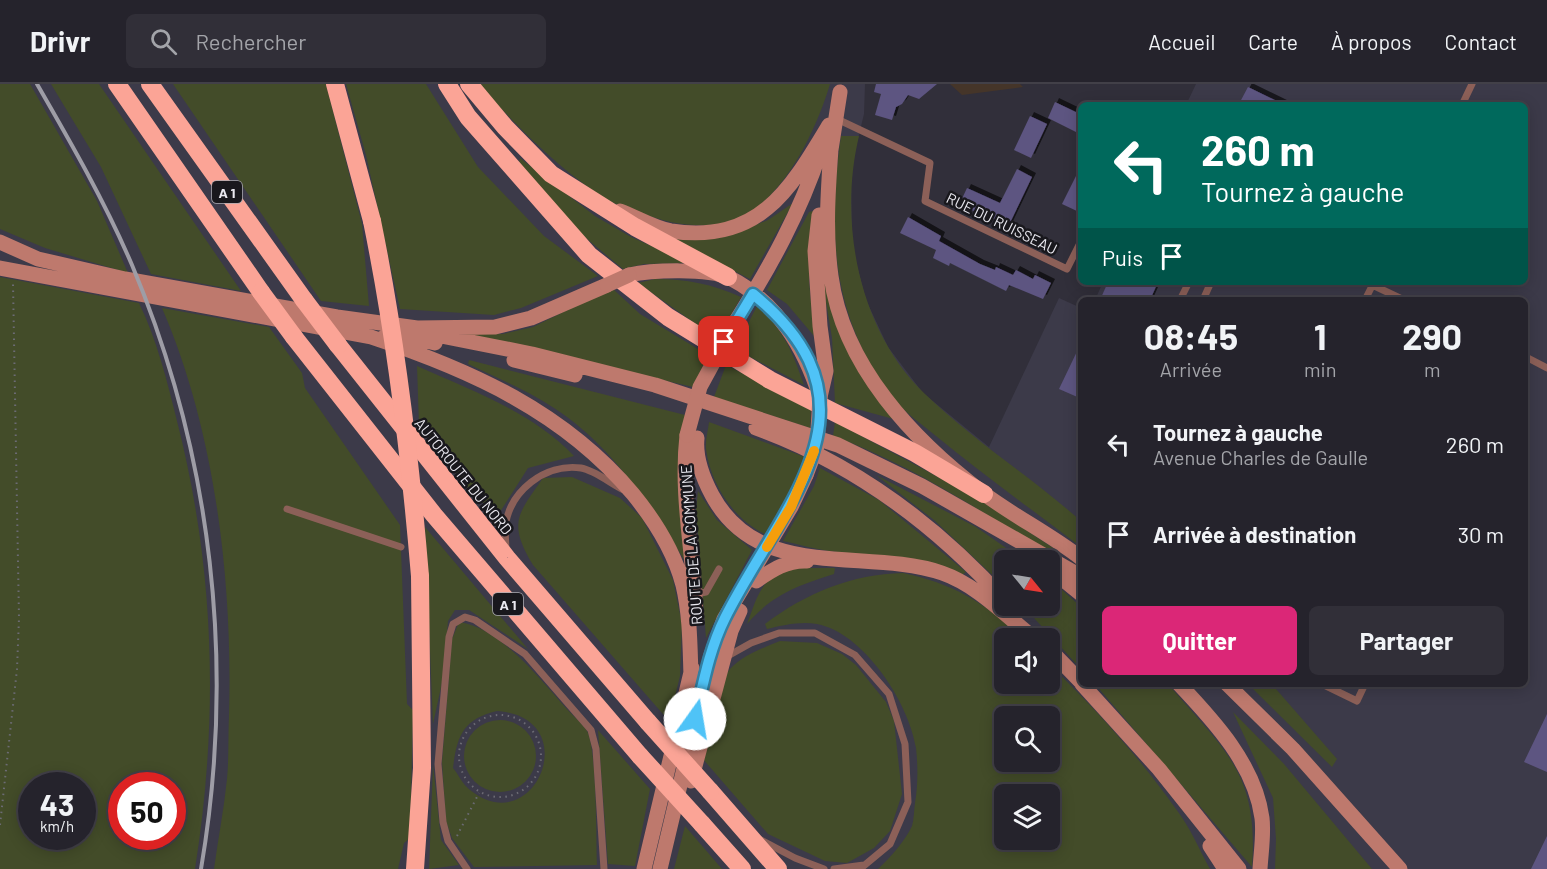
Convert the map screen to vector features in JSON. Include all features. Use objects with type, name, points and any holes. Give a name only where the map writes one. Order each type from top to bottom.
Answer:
[{"type":"highway","name":"A 1","points":[[117,84],[294,337],[434,515],[640,756],[742,869]]},
{"type":"highway","name":"AUTOROUTE DU NORD","points":[[150,84],[304,300],[507,558],[778,869]]},
{"type":"highway","points":[[335,84],[372,221],[387,292],[401,387],[420,576],[422,752],[415,869]]},
{"type":"highway","points":[[447,84],[468,117],[589,255],[668,317],[770,380],[915,453],[984,494]]},
{"type":"highway","points":[[469,84],[505,127],[551,174],[635,227],[728,277]]},
{"type":"main road","points":[[841,88],[833,122],[826,213],[831,277],[846,334],[877,389],[912,429],[984,494],[1025,518],[1078,556]]},
{"type":"main road","points":[[603,205],[670,231],[705,231],[731,227],[752,219],[775,204],[796,180],[833,122]]},
{"type":"main road","name":"ROUTE DE LA COMMUNE","points":[[644,869],[691,676],[697,632],[696,594],[684,461],[692,437],[700,387],[801,207],[833,122]]},
{"type":"main road","points":[[660,869],[711,655],[724,619],[768,546],[806,475],[816,446],[820,397],[826,371],[815,251],[821,201],[831,149]]},
{"type":"main road","points":[[0,242],[38,259],[125,279],[337,317],[417,328],[495,327],[531,318],[629,275],[659,270],[728,277],[753,294],[794,335],[810,366],[820,397]]},
{"type":"main road","points":[[0,259],[12,262],[38,259]]},
{"type":"main road","points":[[7,270],[372,337],[482,378],[542,412],[578,439],[633,494],[665,541],[683,585],[691,676]]},
{"type":"main road","points":[[417,328],[431,334],[581,366],[712,402],[838,445],[965,510],[1078,575]]},
{"type":"main road","points":[[372,337],[405,336],[492,354],[628,388],[772,433],[838,463],[917,518],[994,591]]},
{"type":"main road","points":[[692,437],[705,482],[721,512],[734,525],[768,546],[786,552],[846,561],[926,568],[945,574],[980,594],[1022,628]]},
{"type":"main road","points":[[965,510],[1023,550]]},
{"type":"main road","points":[[668,869],[736,617],[756,581],[774,568],[795,561],[846,561]]},
{"type":"main road","points":[[756,581],[757,564]]},
{"type":"main road","points":[[1060,577],[1078,592]]},
{"type":"main road","points":[[1019,616],[1030,628]]},
{"type":"main road","points":[[1060,660],[1078,680]]},
{"type":"main road","points":[[1085,687],[1159,769],[1239,869]]},
{"type":"main road","points":[[1182,687],[1231,745],[1246,769],[1262,817],[1260,869]]},
{"type":"main road","points":[[1230,687],[1293,748],[1354,820],[1400,869]]},
{"type":"main road","points":[[1159,769],[1225,869]]},
{"type":"main road","points":[[1354,820],[1390,869]]},
{"type":"lane","points":[[1463,102],[1472,84]]},
{"type":"lane","name":"RUE DU RUISSEAU","points":[[833,122],[930,163],[925,201],[1067,269],[1078,247]]},
{"type":"lane","points":[[1375,285],[1398,297]]},
{"type":"lane","points":[[1528,358],[1547,368]]},
{"type":"lane","points":[[507,558],[505,526],[514,504],[532,479],[552,469],[582,468],[633,494]]},
{"type":"lane","points":[[287,509],[401,547]]},
{"type":"lane","points":[[696,594],[706,592],[719,569]]},
{"type":"lane","points":[[467,869],[448,841],[443,822],[438,764],[449,637],[453,624],[465,617],[475,620],[525,654],[591,730],[596,749],[604,869]]},
{"type":"lane","points":[[723,660],[751,643],[779,633],[816,633],[855,655],[889,694],[905,744],[908,802],[890,844],[869,864],[860,869]]},
{"type":"lane","points":[[1328,687],[1356,701],[1363,687]]},
{"type":"lane","points":[[740,825],[767,844],[824,869]]},
{"type":"lane","points":[[834,869],[869,864]]},
{"type":"path","points":[[0,825],[17,669],[19,618],[7,270]]},
{"type":"path","points":[[507,715],[526,723],[533,730],[541,749],[542,760],[535,779],[528,787],[510,796],[499,798],[480,792],[465,777],[461,768],[459,758],[463,737],[469,729],[486,717],[507,715]]},
{"type":"path","points":[[456,839],[480,792]]},
{"type":"shaded area","points":[[0,84],[865,84],[864,114],[851,167],[852,247],[866,300],[888,347],[923,393],[989,447],[1059,298],[1078,307],[1078,687],[1528,687],[1528,297],[1096,297],[1102,285],[1528,285],[1528,102],[1187,102],[1196,84],[1547,84],[1547,869],[0,869]]},
{"type":"shaded area","points":[[950,84],[1020,84],[1023,87],[962,95]]},
{"type":"green space","points":[[0,84],[30,84],[97,201],[128,273],[45,248],[0,229]]},
{"type":"green space","points":[[51,84],[99,84],[241,291],[151,274],[101,167]]},
{"type":"green space","points":[[173,84],[326,84],[362,224],[369,306],[321,301]]},
{"type":"green space","points":[[346,84],[426,84],[478,167],[544,236],[598,276],[521,308],[494,315],[400,309],[366,155]]},
{"type":"green space","points":[[478,84],[830,84],[806,144],[794,165],[765,201],[748,214],[729,222],[697,225],[654,218],[610,201],[558,163]]},
{"type":"green space","points":[[841,136],[859,136],[853,169],[851,204],[853,239],[859,274],[870,308],[884,339],[902,368],[944,411],[1078,519],[1078,545],[972,465],[910,415],[886,390],[868,360],[844,299],[835,236],[837,171]]},
{"type":"green space","points":[[520,158],[595,216],[631,237],[690,263],[644,264],[623,269],[580,233],[519,163]]},
{"type":"green space","points":[[793,203],[750,279],[651,229],[743,230],[768,220]]},
{"type":"green space","points":[[813,211],[809,280],[814,336],[787,304],[767,290],[809,212]]},
{"type":"green space","points":[[0,277],[139,303],[161,361],[190,477],[206,588],[210,700],[208,756],[195,869],[0,869]]},
{"type":"green space","points":[[655,279],[699,283],[741,297],[717,339],[638,283]]},
{"type":"green space","points":[[828,282],[897,420],[835,403],[832,338],[823,284]]},
{"type":"green space","points":[[612,288],[640,314],[708,355],[693,387],[463,334],[503,334],[533,327]]},
{"type":"green space","points":[[757,306],[781,333],[804,385],[735,349]]},
{"type":"green space","points":[[162,308],[269,327],[302,373],[305,388],[400,525],[407,704],[413,710],[410,838],[404,843],[398,869],[214,869],[228,763],[228,612],[224,560],[208,455],[180,355]]},
{"type":"green space","points":[[469,360],[685,415],[678,464],[687,564],[629,478],[594,440],[554,408],[523,390],[468,364]]},
{"type":"green space","points":[[726,365],[811,408],[810,428],[714,397]]},
{"type":"green space","points":[[417,366],[479,393],[520,415],[558,440],[574,456],[528,468],[500,512],[476,499],[419,425]]},
{"type":"green space","points":[[709,422],[805,457],[796,480],[765,534],[743,520],[718,487],[708,462],[706,449]]},
{"type":"green space","points":[[835,422],[983,501],[1056,550],[1044,550],[918,475],[862,447],[833,436]]},
{"type":"green space","points":[[820,468],[879,500],[966,572],[962,575],[931,563],[897,557],[829,551],[783,541],[814,486]]},
{"type":"green space","points":[[876,475],[976,527],[1009,550],[994,550],[994,577],[934,520]]},
{"type":"green space","points":[[572,477],[620,498],[642,518],[673,580],[682,624],[680,676],[669,721],[533,565],[520,539],[518,529],[522,511],[543,478]]},
{"type":"green space","points":[[698,491],[717,520],[752,550],[706,638],[696,510]]},
{"type":"green space","points":[[425,527],[528,649],[469,610],[455,610],[448,621],[443,678],[433,724]]},
{"type":"green space","points":[[791,568],[835,568],[834,574],[797,587],[776,598],[747,624],[766,583]]},
{"type":"green space","points":[[903,573],[938,583],[982,605],[1009,626],[1011,628],[994,628],[994,694],[1060,694],[1060,675],[1132,752],[1162,790],[1186,823],[1210,869],[878,869],[909,832],[913,820],[917,755],[912,730],[904,711],[882,672],[851,641],[834,630],[817,624],[805,623],[767,629],[765,624],[797,603],[830,587],[866,577]]},
{"type":"green space","points":[[1060,588],[1078,604],[1078,666],[1060,646],[1060,628],[1043,628],[1032,616],[1060,616]]},
{"type":"green space","points":[[459,622],[489,633],[531,669],[587,731],[593,756],[597,865],[474,867],[452,838],[446,821],[442,762],[452,639]],"holes":[[[497,711],[524,718],[539,733],[545,752],[541,772],[531,789],[514,800],[493,802],[470,790],[453,768],[457,747],[464,730],[476,719]]]},
{"type":"green space","points":[[780,641],[817,643],[842,654],[856,665],[886,702],[894,721],[902,794],[890,831],[874,848],[847,863],[825,861],[768,834],[702,758],[709,724],[724,677],[741,660]]},
{"type":"green space","points":[[1098,687],[1171,687],[1206,728],[1234,765],[1244,785],[1250,808],[1253,835],[1252,867]]},
{"type":"green space","points":[[1251,687],[1276,687],[1337,759],[1332,767]]},
{"type":"green space","points":[[1233,712],[1284,764],[1372,869],[1275,869],[1276,839],[1273,798]]},
{"type":"green space","points":[[500,720],[520,726],[530,736],[536,756],[530,776],[520,786],[500,792],[480,786],[470,776],[464,756],[470,736],[480,726]]},
{"type":"green space","points":[[598,730],[650,789],[635,866],[608,864]]},
{"type":"green space","points":[[433,765],[441,840],[459,865],[429,869]]},
{"type":"green space","points":[[685,826],[722,869],[674,869]]},
{"type":"building","points":[[876,84],[937,84],[919,99],[908,95],[902,104],[896,107],[892,120],[875,115],[881,94],[874,92]]},
{"type":"building","points":[[1248,87],[1279,102],[1240,102]]},
{"type":"building","points":[[1055,102],[1078,113],[1076,132],[1048,118]]},
{"type":"building","points":[[1030,116],[1047,124],[1031,158],[1014,150]]},
{"type":"building","points":[[1017,169],[1032,177],[1009,225],[959,205],[967,188],[1000,203]]},
{"type":"building","points":[[1078,172],[1078,212],[1062,204]]},
{"type":"building","points":[[908,217],[941,236],[939,241],[980,264],[995,270],[996,267],[1013,275],[1016,270],[1033,279],[1035,275],[1051,283],[1043,299],[1009,285],[1006,291],[950,263],[949,266],[933,258],[936,250],[900,233]]},
{"type":"building","points":[[1107,285],[1157,285],[1151,297],[1101,297]]},
{"type":"building","points":[[1078,349],[1078,397],[1059,389]]},
{"type":"building","points":[[1547,714],[1547,772],[1524,762]]},
{"type":"building","points":[[1547,836],[1547,869],[1531,869]]},
{"type":"railway","points":[[37,84],[99,196],[132,265],[159,337],[181,411],[198,486],[210,562],[216,638],[216,715],[211,792],[201,869]]},
{"type":"slow traffic","points":[[767,547],[791,507],[814,451]]},
{"type":"route","points":[[695,719],[711,655],[724,619],[791,507],[816,446],[820,418],[820,397],[810,366],[794,335],[753,294],[724,342]]}]
